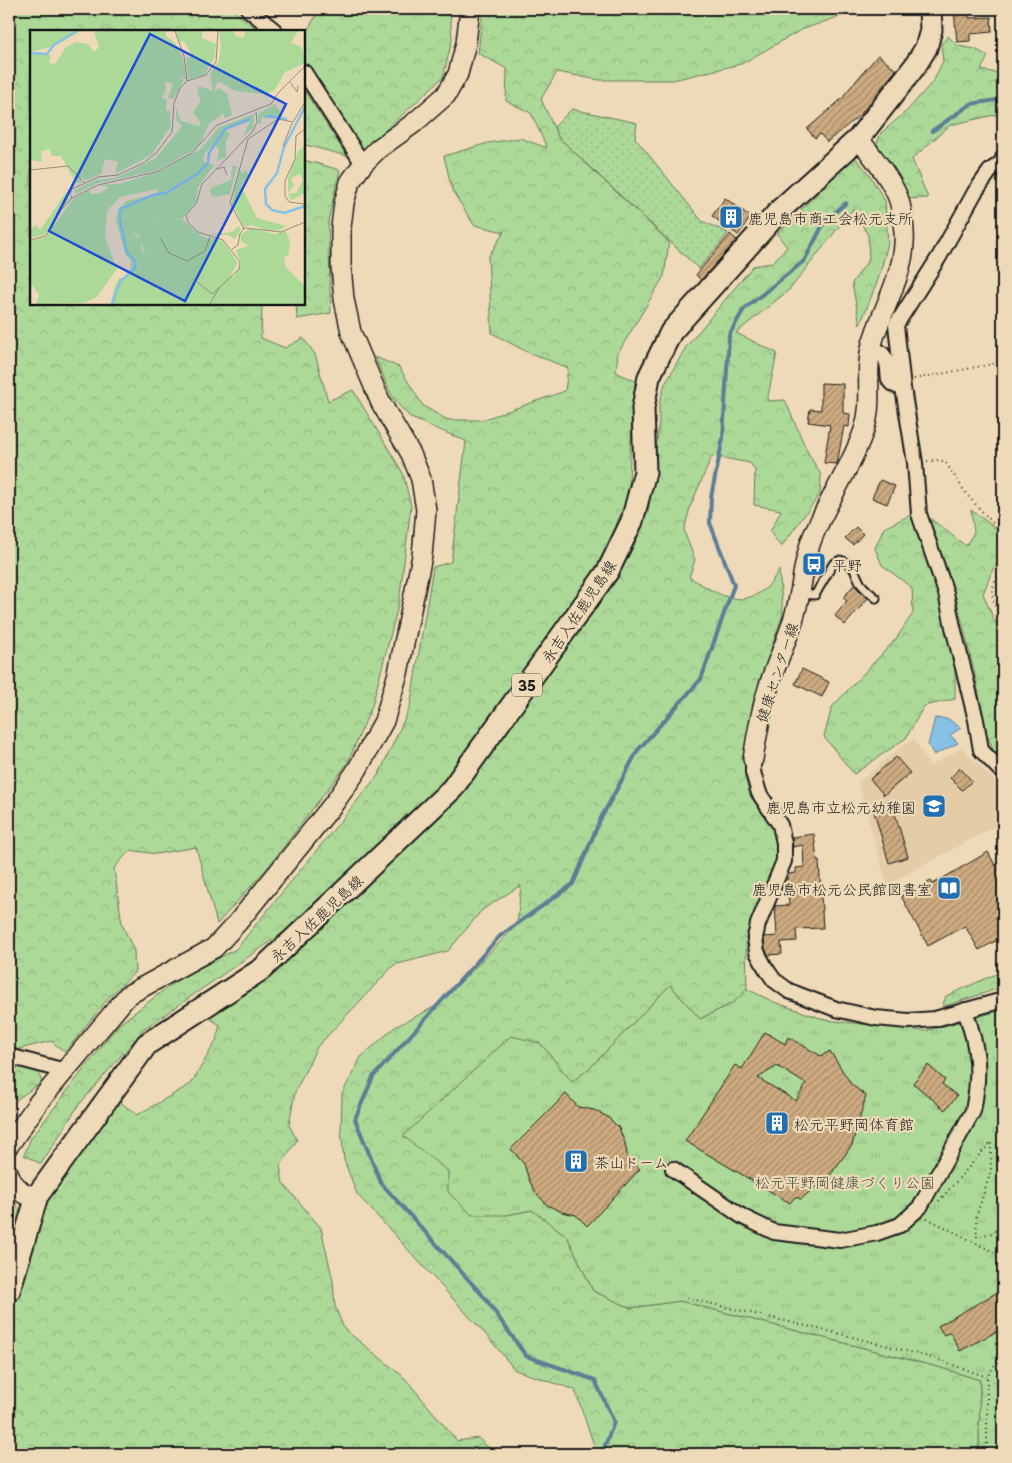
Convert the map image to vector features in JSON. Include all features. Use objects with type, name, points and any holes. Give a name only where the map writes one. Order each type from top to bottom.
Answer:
[{"type":"main road","name":"永吉入佐鹿児島線","points":[[9,1291],[37,1196],[146,1044],[262,968],[452,789],[608,572],[632,521],[645,472],[643,408],[649,377],[671,332],[781,208],[858,139],[915,66],[926,48],[931,30],[930,9]]},
{"type":"street","points":[[248,9],[273,30]]},
{"type":"street","points":[[9,1145],[38,1103],[128,994],[214,948],[238,922],[335,802],[357,770],[384,721],[398,673],[422,556],[426,510],[421,479],[410,454],[381,403],[351,332],[344,299],[340,227],[350,182],[363,164],[378,149],[414,123],[446,95],[458,74],[466,44],[470,9]]},
{"type":"street","points":[[305,74],[363,164]]},
{"type":"street","name":"健康センター線","points":[[858,139],[869,152],[897,195],[902,212],[904,234],[901,261],[871,346],[869,405],[865,428],[855,453],[813,536],[806,556],[800,594],[789,634],[766,694],[753,759],[753,772],[759,793],[780,825],[784,843],[784,861],[758,924],[755,938],[757,952],[774,980],[789,991],[836,1009],[876,1018],[908,1021],[935,1019],[1003,1000]]},
{"type":"street","points":[[1003,158],[1002,162],[990,171],[976,192],[939,257],[896,324],[902,384],[915,463],[919,514],[946,593],[976,720],[981,750],[1003,773]]},
{"type":"street","points":[[871,346],[886,358],[887,375],[893,385],[902,384]]},
{"type":"street","points":[[673,1169],[742,1217],[774,1232],[840,1240],[877,1233],[900,1225],[920,1207],[974,1111],[977,1093],[978,1059],[975,1041],[964,1010]]},
{"type":"street","points":[[9,1056],[65,1071]]},
{"type":"street","points":[[9,1174],[11,1181],[24,1194],[37,1196]]},
{"type":"lane","points":[[800,594],[815,595],[833,564],[840,560],[847,562],[854,568],[862,585],[876,598]]},
{"type":"path","points":[[902,384],[1003,362]]},
{"type":"path","points":[[915,463],[933,460],[946,463],[967,495],[1003,534]]},
{"type":"path","points":[[1003,568],[992,588],[992,599],[1003,622]]},
{"type":"path","points":[[940,1200],[991,1142],[991,1171],[976,1217],[977,1236],[991,1233],[1003,1226]]},
{"type":"path","points":[[914,1212],[1003,1257]]},
{"type":"path","points":[[687,1298],[933,1358],[987,1377]]},
{"type":"path","points":[[988,1454],[987,1377],[1003,1352]]},
{"type":"shaded area","name":"鹿児島市立松元幼稚園","points":[[914,739],[930,766],[962,748],[1003,789],[1003,822],[887,885],[858,783],[898,749]]},
{"type":"green space","points":[[9,9],[231,9],[259,30],[30,30],[30,305],[262,305],[261,338],[285,348],[303,338],[315,354],[328,401],[353,390],[403,473],[411,506],[399,602],[372,706],[347,764],[269,866],[217,924],[196,847],[156,854],[130,850],[114,868],[122,924],[134,951],[135,972],[110,996],[65,1052],[51,1041],[19,1049],[31,1056],[42,1082],[16,1100],[9,1094]]},
{"type":"green space","points":[[320,9],[450,9],[452,40],[443,77],[362,152],[305,63],[305,34]]},
{"type":"green space","points":[[483,9],[861,9],[801,30],[741,64],[673,80],[599,80],[557,72],[541,99],[558,137],[669,242],[664,276],[618,353],[616,372],[635,381],[629,495],[606,549],[559,631],[443,789],[290,928],[144,1029],[78,1106],[41,1164],[24,1155],[31,1138],[118,1025],[176,981],[236,949],[379,774],[410,707],[433,567],[451,562],[466,441],[411,418],[393,399],[375,357],[399,367],[423,406],[448,420],[482,420],[565,391],[568,368],[525,351],[492,333],[488,257],[504,232],[474,225],[452,190],[444,156],[488,143],[520,138],[547,148],[531,113],[506,101],[507,69],[478,53]]},
{"type":"green space","points":[[948,36],[958,46],[975,49],[988,56],[981,70],[1003,74],[1003,113],[950,125],[912,159],[928,198],[905,199],[877,143],[881,133],[908,110],[934,80],[943,61],[941,44]]},
{"type":"green space","points":[[305,92],[347,156],[306,145],[305,148]]},
{"type":"green space","points":[[572,109],[637,123],[635,138],[702,221],[728,233],[699,269],[558,137],[554,127]]},
{"type":"green space","points":[[854,156],[869,174],[885,201],[888,243],[879,277],[860,325],[852,283],[869,259],[868,235],[853,209],[790,289],[736,333],[777,353],[767,401],[785,400],[807,451],[821,475],[820,494],[781,547],[770,532],[781,510],[754,505],[755,470],[750,463],[712,456],[690,507],[684,531],[695,560],[689,577],[717,593],[735,599],[755,595],[767,587],[779,570],[783,614],[758,687],[745,757],[745,777],[750,796],[770,822],[777,841],[778,862],[746,935],[747,989],[733,1003],[700,1019],[670,985],[591,1067],[572,1082],[540,1043],[448,1171],[506,1215],[532,1210],[567,1236],[593,1291],[631,1308],[680,1301],[938,1367],[980,1380],[979,1454],[597,1454],[575,1390],[515,1370],[488,1337],[357,1194],[344,1160],[341,1130],[342,1094],[361,1057],[395,1027],[438,1005],[517,925],[521,885],[482,910],[448,951],[394,965],[317,1047],[295,1092],[289,1125],[297,1140],[280,1166],[283,1183],[321,1228],[333,1281],[335,1306],[344,1329],[404,1377],[457,1441],[478,1438],[496,1454],[9,1454],[9,1359],[14,1290],[43,1201],[115,1098],[137,1115],[191,1084],[216,1041],[220,1025],[209,1018],[159,1041],[464,788],[599,596],[648,513],[659,423],[659,404],[665,384],[686,347],[753,266],[772,263],[787,247],[777,234]]},
{"type":"green space","points":[[305,160],[340,170],[328,221],[331,313],[297,319],[296,305],[305,305]]},
{"type":"green space","points":[[971,510],[1002,533],[1003,554],[992,571],[983,594],[995,622],[1003,632],[1003,759],[993,750],[987,734],[957,601],[927,516],[966,546],[974,532]]},
{"type":"green space","points":[[912,514],[939,595],[955,668],[955,699],[924,706],[906,738],[854,774],[824,737],[832,707],[896,639],[913,613],[912,588],[882,565],[875,548],[884,528]]},
{"type":"green space","points":[[1003,971],[1003,987],[942,1007],[946,996]]},
{"type":"green space","name":"松元平野岡健康づくり公園","points":[[670,985],[700,1019],[733,1003],[747,989],[774,1002],[826,1020],[925,1031],[1003,1010],[1003,1454],[979,1454],[980,1380],[938,1367],[680,1301],[631,1308],[593,1291],[567,1236],[532,1210],[506,1215],[472,1215],[448,1192],[448,1171],[403,1136],[511,1036],[540,1043],[572,1082],[591,1067]]},
{"type":"green space","points":[[9,1195],[20,1210],[21,1219],[9,1261]]},
{"type":"water","points":[[935,718],[948,719],[961,728],[950,735],[958,743],[934,755],[928,745]]},
{"type":"building","points":[[968,9],[969,18],[991,17],[992,32],[970,34],[970,41],[957,42],[954,10]]},
{"type":"building","points":[[878,55],[896,70],[860,115],[827,142],[820,134],[815,138],[807,129],[845,96]]},
{"type":"building","name":"鹿児島市商工会松元支所","points":[[725,198],[751,217],[738,235],[712,216]]},
{"type":"building","points":[[730,234],[737,240],[701,280],[696,275]]},
{"type":"building","points":[[821,383],[843,384],[843,413],[850,414],[849,427],[844,426],[837,464],[824,463],[830,425],[808,422],[810,409],[821,410]]},
{"type":"building","points":[[880,480],[895,486],[887,504],[872,498]]},
{"type":"building","points":[[856,527],[863,534],[853,545],[845,538]]},
{"type":"building","points":[[854,585],[868,598],[845,625],[835,616],[847,601],[843,598]]},
{"type":"building","points":[[802,669],[829,682],[822,697],[795,684]]},
{"type":"building","points":[[896,757],[910,773],[884,795],[870,779]]},
{"type":"building","points":[[960,768],[972,781],[962,790],[950,778]]},
{"type":"building","points":[[891,800],[908,857],[889,863],[872,805]]},
{"type":"building","points":[[814,834],[817,861],[819,861],[823,928],[796,929],[797,941],[781,942],[782,954],[768,955],[765,949],[764,937],[777,936],[775,906],[789,905],[787,876],[788,874],[796,873],[796,868],[804,867],[803,845],[793,847],[792,837]]},
{"type":"building","points":[[988,852],[995,865],[1003,860],[1003,937],[979,950],[965,926],[928,946],[901,896],[931,881],[933,884]]},
{"type":"building","name":"松元平野岡体育館","points":[[765,1032],[785,1044],[788,1037],[821,1056],[830,1051],[851,1084],[866,1096],[852,1145],[831,1174],[801,1199],[795,1197],[790,1203],[685,1141],[735,1065],[742,1069]],"holes":[[[777,1066],[806,1084],[796,1101],[758,1078]]]},
{"type":"building","points":[[928,1065],[945,1080],[942,1084],[957,1096],[945,1110],[913,1083]]},
{"type":"building","name":"茶山ドーム","points":[[566,1094],[578,1107],[594,1110],[608,1117],[619,1128],[625,1143],[628,1159],[640,1169],[587,1226],[576,1215],[562,1212],[547,1205],[536,1193],[524,1164],[511,1149]]},
{"type":"building","points":[[1003,1289],[1003,1328],[960,1351],[950,1332],[944,1335],[938,1326]]},
{"type":"waterway","points":[[932,131],[971,104],[1003,99]]},
{"type":"waterway","points":[[602,1454],[614,1422],[595,1380],[526,1356],[485,1298],[381,1183],[355,1119],[373,1077],[500,936],[573,884],[600,820],[638,750],[701,679],[734,585],[710,523],[711,497],[723,438],[729,335],[744,309],[804,261],[825,221],[846,203]]},
{"type":"place","name":"鹿児島市商工会松元支所","points":[[731,217]]},
{"type":"place","name":"平野","points":[[814,564]]},
{"type":"place","name":"鹿児島市立松元幼稚園","points":[[934,806]]},
{"type":"place","name":"鹿児島市松元公民館図書室","points":[[949,888]]},
{"type":"place","name":"松元平野岡体育館","points":[[777,1123]]},
{"type":"place","name":"茶山ドーム","points":[[576,1161]]}]
